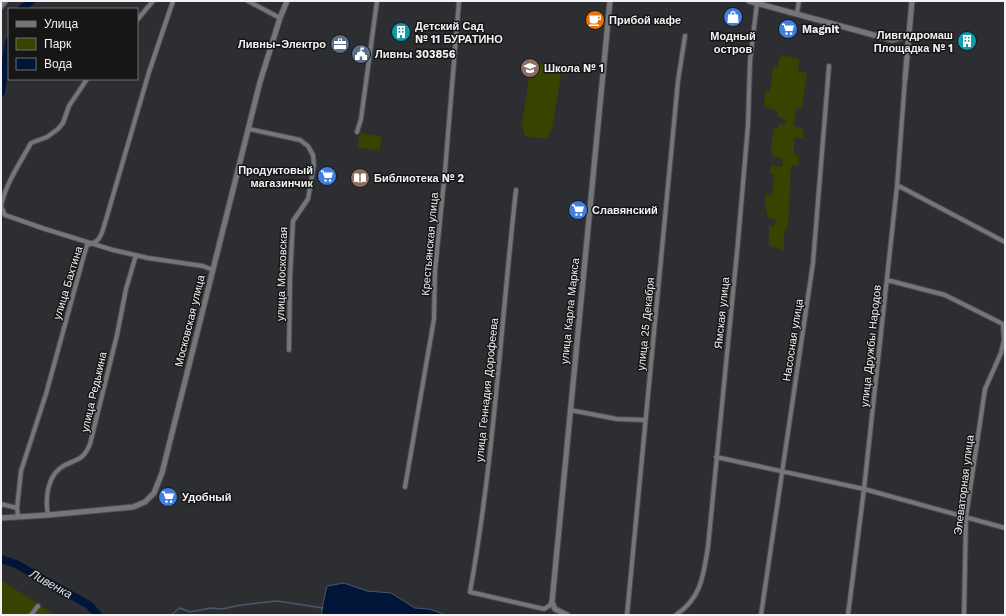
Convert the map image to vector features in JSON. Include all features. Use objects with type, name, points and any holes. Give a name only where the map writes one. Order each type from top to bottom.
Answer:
[{"type":"street","points":[[1,7],[6,1]]},
{"type":"street","points":[[138,19],[153,1]]},
{"type":"street","name":"улица Бахтина","points":[[17,508],[21,471],[46,394],[87,245],[100,239],[135,117],[173,1]]},
{"type":"street","points":[[248,1],[280,18]]},
{"type":"street","name":"Московская улица","points":[[1,518],[133,507],[145,502],[154,493],[162,473],[260,82],[280,18],[287,1]]},
{"type":"street","points":[[357,132],[361,119],[377,1]]},
{"type":"street","name":"Крестьянская улица","points":[[405,487],[434,319],[435,272],[446,164],[459,1]]},
{"type":"street","name":"улица Карла Маркса","points":[[552,602],[610,1]]},
{"type":"street","points":[[749,1],[892,40],[904,44],[907,51]]},
{"type":"street","points":[[797,13],[799,1]]},
{"type":"street","points":[[905,79],[912,1]]},
{"type":"street","name":"Ямская улица","points":[[676,615],[687,607],[698,591],[708,547],[738,242],[748,125],[750,55],[757,3]]},
{"type":"street","points":[[892,40],[909,34]]},
{"type":"street","name":"улица 25 Декабря","points":[[627,615],[678,81],[685,36]]},
{"type":"street","name":"Насосная улица","points":[[761,615],[813,264],[829,66]]},
{"type":"street","name":"улица Дружбы Народов","points":[[848,615],[864,489],[887,280],[897,185],[905,79]]},
{"type":"street","points":[[86,80],[69,106],[63,123],[58,129],[53,134],[31,143],[12,176],[3,197],[1,206],[3,215],[45,229],[136,255],[203,266],[213,270]]},
{"type":"street","name":"улица Московская","points":[[249,130],[300,140],[308,146],[313,155],[314,165],[308,199],[293,221],[289,350]]},
{"type":"street","points":[[897,185],[1005,242]]},
{"type":"street","name":"улица Геннадия Дорофеева","points":[[516,190],[493,425],[477,555],[470,592],[544,609],[552,602]]},
{"type":"street","name":"улица Редькина","points":[[48,515],[46,504],[48,489],[54,476],[60,468],[83,456],[88,451],[117,334],[126,289],[136,255]]},
{"type":"street","points":[[887,280],[945,295],[1004,325]]},
{"type":"street","name":"Элеваторная улица","points":[[964,615],[966,517],[985,388],[1001,353],[1004,340],[1004,325]]},
{"type":"street","points":[[570,410],[617,419],[645,420]]},
{"type":"street","points":[[716,458],[782,470],[864,489],[1005,528]]},
{"type":"street","points":[[1,504],[17,508],[18,517]]},
{"type":"street","points":[[552,602],[555,609],[567,615]]},
{"type":"street","points":[[31,615],[38,606]]},
{"type":"green space","points":[[781,55],[799,59],[798,71],[807,73],[802,109],[796,108],[794,126],[803,129],[803,138],[794,138],[794,154],[799,156],[798,165],[791,166],[788,224],[784,234],[784,251],[769,245],[769,225],[774,227],[776,220],[768,217],[765,206],[766,194],[771,196],[775,175],[770,174],[771,165],[782,167],[783,159],[772,156],[771,148],[774,128],[778,128],[779,124],[784,125],[786,120],[777,116],[778,111],[764,107],[765,92],[770,91],[773,67],[777,67]]},
{"type":"green space","points":[[537,63],[556,67],[561,76],[552,129],[547,139],[525,136],[522,124],[530,70]]},
{"type":"green space","points":[[360,133],[382,137],[379,151],[357,147]]},
{"type":"green space","points":[[1,580],[55,615],[1,615]]},
{"type":"water","points":[[344,583],[367,591],[391,593],[415,608],[429,609],[446,615],[322,615],[327,586]]},
{"type":"waterway","name":"Ливенка","points":[[23,8],[31,1]]},
{"type":"waterway","name":"Ливенка","points":[[1,92],[8,48]]},
{"type":"waterway","name":"Ливенка","points":[[1,559],[16,564],[89,605],[98,615]]},
{"type":"waterway","points":[[171,615],[180,608],[190,612],[211,608],[222,609],[241,605],[277,601],[323,608]]},
{"type":"place","name":"Модный остров","points":[[733,17]]},
{"type":"place","name":"Прибой кафе","points":[[595,20]]},
{"type":"place","name":"Magnit","points":[[788,29]]},
{"type":"place","name":"Детский Сад № 11 БУРАТИНО","points":[[401,32]]},
{"type":"place","name":"Ливгидромаш Площадка № 1","points":[[967,41]]},
{"type":"place","name":"Ливны-Электро","points":[[340,44]]},
{"type":"place","name":"Ливны 303856","points":[[361,54]]},
{"type":"place","name":"Школа № 1","points":[[530,68]]},
{"type":"place","name":"Продуктовый магазинчик","points":[[327,176]]},
{"type":"place","name":"Библиотека № 2","points":[[360,178]]},
{"type":"place","name":"Славянский","points":[[578,210]]},
{"type":"place","name":"Удобный","points":[[168,497]]}]
